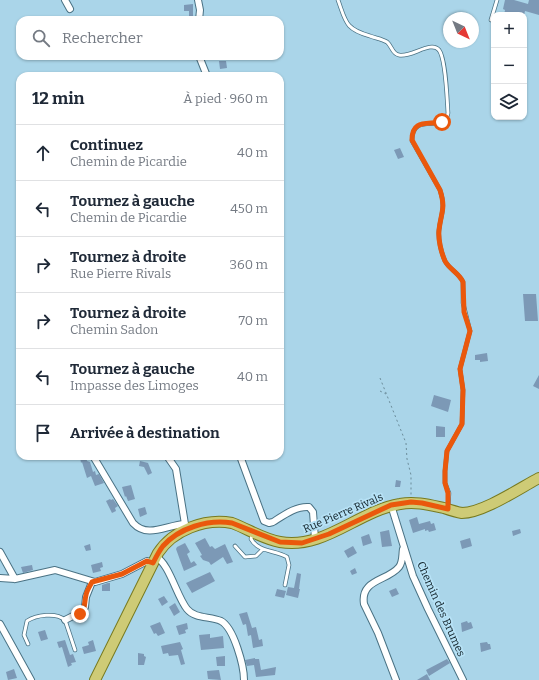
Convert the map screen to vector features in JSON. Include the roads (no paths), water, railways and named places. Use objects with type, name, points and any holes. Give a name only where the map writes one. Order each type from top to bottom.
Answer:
[{"type":"main road","name":"Rue Pierre Rivals","points":[[95,680],[154,560],[162,547],[187,526],[208,523],[232,523],[280,542],[302,543],[315,539],[391,505],[411,502],[422,503],[462,513],[474,511],[488,506],[539,478]]},
{"type":"street","points":[[65,0],[70,9]]},
{"type":"street","points":[[198,0],[199,16]]},
{"type":"street","points":[[201,60],[205,72]]},
{"type":"street","points":[[95,460],[133,523],[137,528],[144,531],[152,531],[170,526],[187,526],[176,469],[170,460]]},
{"type":"street","points":[[241,460],[264,521],[269,523],[273,522],[295,509],[304,506],[309,507],[313,512],[315,539]]},
{"type":"street","name":"Chemin des Brumes","points":[[391,505],[413,576],[463,680]]},
{"type":"street","name":"Chemin des Brumes","points":[[396,680],[363,599],[366,590],[373,583],[398,568],[402,559],[403,545]]},
{"type":"street","points":[[0,552],[15,579]]},
{"type":"street","points":[[0,578],[15,579],[55,570],[92,582],[122,574],[147,561],[162,561],[179,596],[189,612],[195,616],[222,622],[230,630],[239,656],[244,680]]},
{"type":"street","points":[[65,620],[80,614],[83,611],[86,597],[92,582]]},
{"type":"street","points":[[0,624],[31,680]]},
{"type":"lane","points":[[338,0],[344,18],[351,28],[361,34],[386,42],[397,55],[408,55],[431,46],[435,46],[438,48],[444,68],[448,116],[442,122],[417,125],[413,130],[412,140],[440,190],[443,210],[439,231],[440,244],[445,262],[463,282],[464,312],[470,331],[460,369],[463,390],[462,424],[447,451],[445,483],[448,493],[448,509]]},
{"type":"lane","points":[[493,12],[497,0]]},
{"type":"lane","points":[[253,532],[251,539],[253,542],[263,549],[287,557],[289,565],[286,585]]},
{"type":"lane","points":[[235,546],[245,557],[256,556],[263,549]]},
{"type":"lane","points":[[28,644],[24,634],[27,622],[29,620],[49,615],[62,617],[65,620],[75,650]]}]
